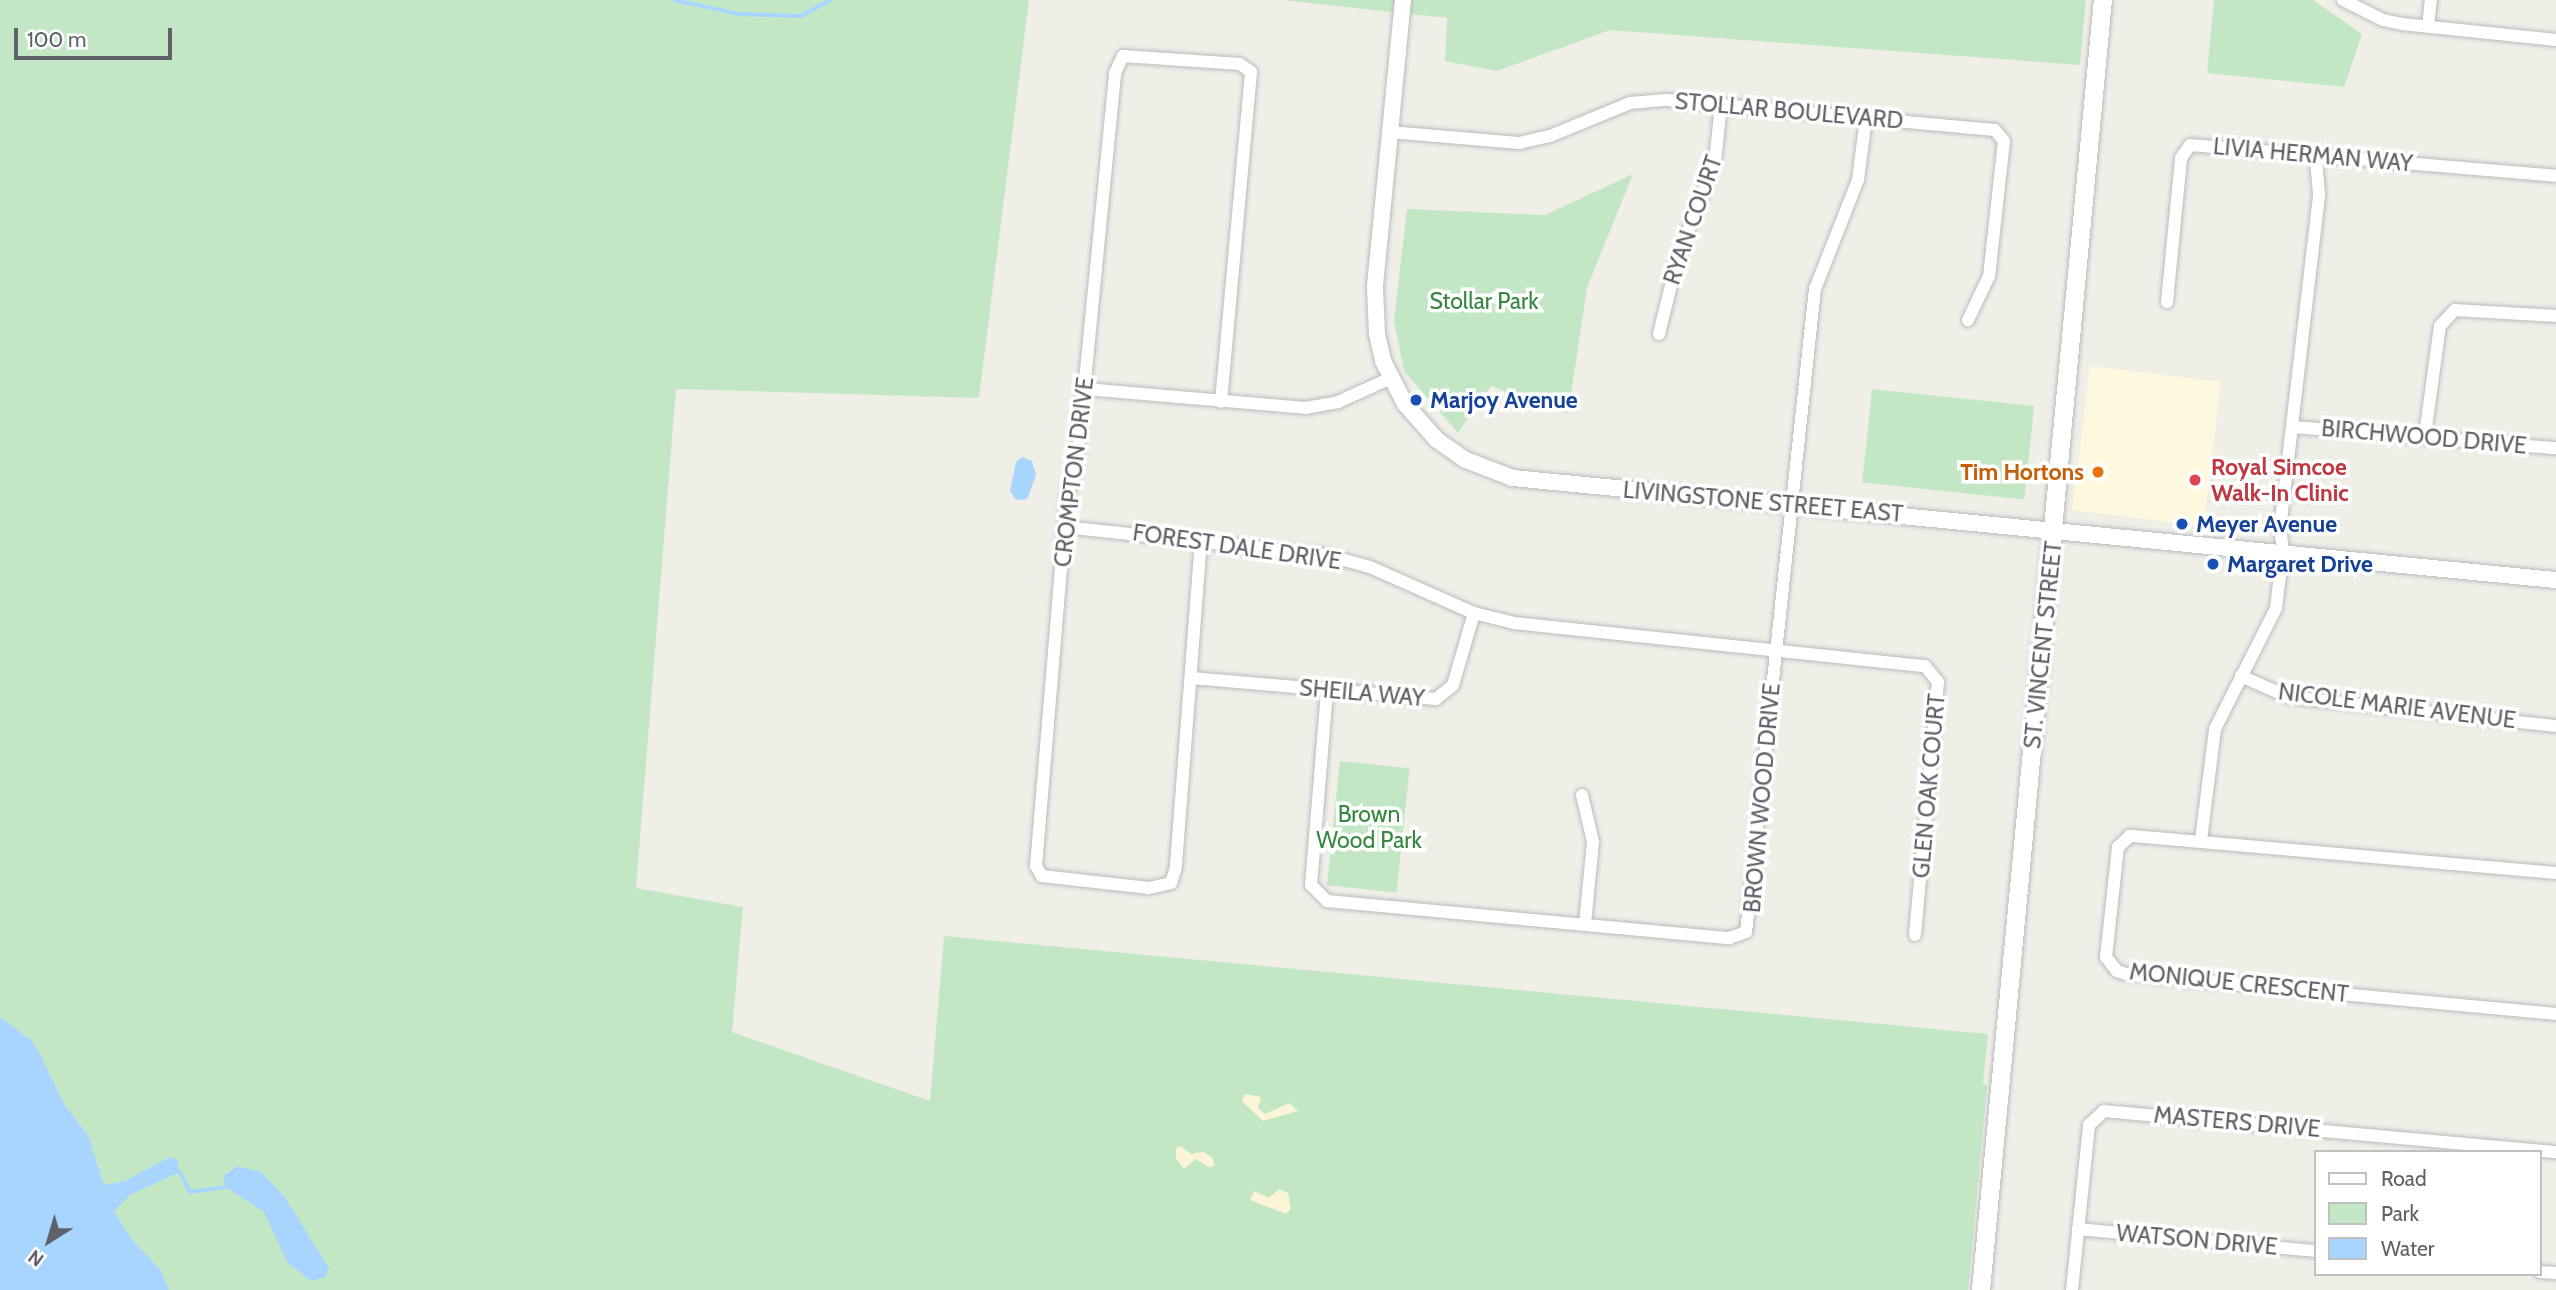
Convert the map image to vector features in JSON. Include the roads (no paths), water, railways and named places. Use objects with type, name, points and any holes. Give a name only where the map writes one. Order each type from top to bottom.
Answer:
[{"type":"main road","name":"ST. VINCENT STREET","points":[[1980,1290],[2055,528],[2103,0]]},
{"type":"street","name":"LIVINGSTONE STREET EAST","points":[[1403,0],[1375,303],[1378,342],[1391,378],[1414,417],[1437,440],[1495,473],[1790,505],[2055,528],[2556,580]]},
{"type":"street","points":[[2343,0],[2383,20],[2556,40]]},
{"type":"street","points":[[2428,27],[2431,0]]},
{"type":"street","name":"CROMPTON DRIVE","points":[[1201,540],[1171,883],[1149,888],[1042,876],[1036,866],[1064,527],[1085,389],[1117,63],[1134,54],[1247,66],[1252,80],[1221,402]]},
{"type":"street","name":"STOLLAR BOULEVARD","points":[[1390,132],[1519,143],[1550,136],[1630,103],[1667,100],[1988,128],[2004,141],[1989,276],[1968,320]]},
{"type":"street","name":"RYAN COURT","points":[[1659,334],[1678,257],[1715,162],[1721,105]]},
{"type":"street","name":"BROWN WOOD DRIVE","points":[[1327,691],[1311,885],[1317,895],[1327,901],[1730,938],[1746,932],[1815,289],[1858,180],[1867,118]]},
{"type":"street","name":"LIVIA HERMAN WAY","points":[[2167,302],[2181,156],[2186,148],[2197,144],[2556,176]]},
{"type":"street","points":[[2201,840],[2214,729],[2274,616],[2283,551],[2280,528],[2319,194],[2316,156]]},
{"type":"street","points":[[2425,435],[2440,326],[2455,310],[2556,316]]},
{"type":"street","points":[[1085,389],[1221,402],[1323,407],[1391,378]]},
{"type":"street","name":"BIRCHWOOD DRIVE","points":[[2293,427],[2425,435],[2556,448]]},
{"type":"street","name":"FOREST DALE DRIVE","points":[[1064,527],[1201,540],[1344,560],[1474,613],[1538,627],[1776,650]]},
{"type":"street","name":"SHEILA WAY","points":[[1191,678],[1436,699],[1453,685],[1474,613]]},
{"type":"street","name":"GLEN OAK COURT","points":[[1776,650],[1909,662],[1925,666],[1938,682],[1915,935]]},
{"type":"street","name":"NICOLE MARIE AVENUE","points":[[2241,676],[2288,697],[2556,726]]},
{"type":"street","points":[[1582,795],[1593,842],[1586,923]]},
{"type":"street","name":"MONIQUE CRESCENT","points":[[2556,873],[2140,835],[2121,840],[2106,957],[2117,971],[2556,1014]]},
{"type":"street","name":"MASTERS DRIVE","points":[[2072,1290],[2089,1125],[2104,1111],[2534,1150]]},
{"type":"street","name":"WATSON DRIVE","points":[[2078,1229],[2314,1251]]},
{"type":"water","points":[[1022,457],[1032,461],[1036,475],[1027,499],[1016,500],[1010,491],[1016,462]]},
{"type":"water","points":[[0,1017],[32,1041],[64,1104],[88,1135],[104,1185],[125,1181],[170,1157],[177,1160],[180,1172],[130,1195],[114,1211],[130,1237],[161,1271],[169,1290],[0,1290]]},
{"type":"water","points":[[238,1166],[261,1172],[284,1196],[329,1268],[326,1277],[311,1281],[287,1262],[264,1212],[226,1187],[223,1176]]},
{"type":"waterway","points":[[675,0],[739,14],[802,16],[830,0]]},
{"type":"waterway","points":[[180,1172],[190,1192],[226,1187]]},
{"type":"place","name":"Marjoy Avenue","points":[[1416,400]]},
{"type":"place","name":"Tim Hortons","points":[[2098,472]]},
{"type":"place","name":"Royal Simcoe Walk-In Clinic","points":[[2195,480]]},
{"type":"place","name":"Meyer Avenue","points":[[2182,524]]},
{"type":"place","name":"Margaret Drive","points":[[2213,564]]},
{"type":"park label","name":"Stollar Park","points":[[1484,301]]},
{"type":"park label","name":"Brown Wood Park","points":[[1369,827]]}]
